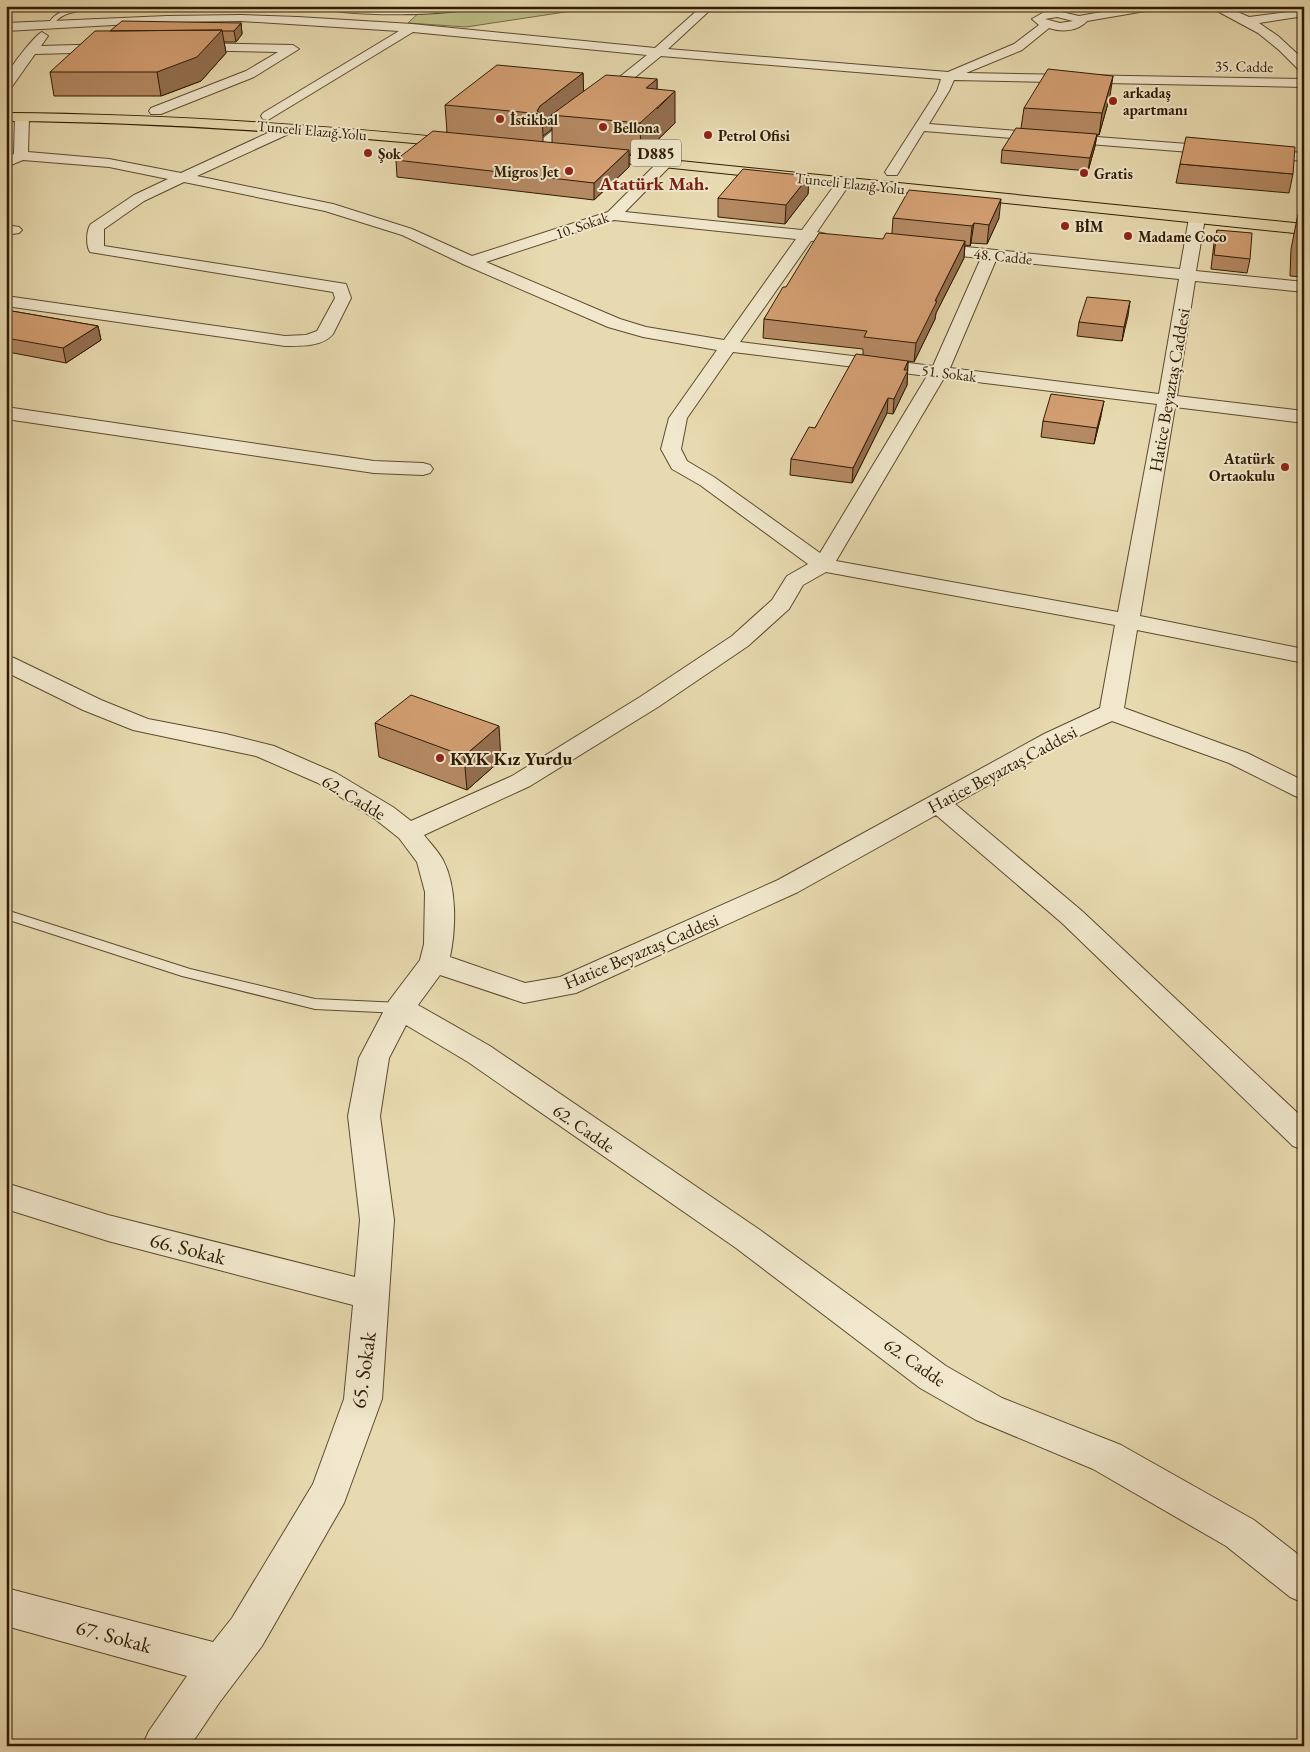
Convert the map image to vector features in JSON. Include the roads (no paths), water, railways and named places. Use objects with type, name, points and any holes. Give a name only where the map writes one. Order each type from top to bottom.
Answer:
[{"type":"main road","name":"Tunceli Elazığ Yolu","points":[[6,107],[268,116],[471,140],[157,119],[6,117]]},
{"type":"main road","points":[[542,145],[563,149]]},
{"type":"main road","name":"Tunceli Elazığ Yolu","points":[[582,151],[670,159],[892,172],[912,175]]},
{"type":"main road","name":"Tunceli Elazığ Yolu","points":[[670,159],[844,182],[1304,229]]},
{"type":"main road","points":[[941,178],[1304,217]]},
{"type":"street","points":[[892,172],[943,91],[948,76],[1018,47],[1047,15],[1064,15],[1080,19],[1158,6]]},
{"type":"street","points":[[1213,6],[1260,28],[1292,55],[1304,68]]},
{"type":"street","points":[[542,145],[658,52],[705,9]]},
{"type":"street","points":[[1248,21],[1304,13]]},
{"type":"street","points":[[1047,15],[1068,26]]},
{"type":"street","name":"35. Cadde","points":[[51,25],[167,19],[232,18],[319,21],[948,76],[1304,84]]},
{"type":"street","points":[[1054,37],[1068,26],[1080,22],[1080,19]]},
{"type":"street","points":[[6,20],[51,25]]},
{"type":"street","points":[[156,111],[250,74],[300,42],[319,21]]},
{"type":"street","points":[[6,27],[51,25]]},
{"type":"street","points":[[6,85],[30,50],[51,25]]},
{"type":"street","points":[[268,116],[412,28]]},
{"type":"street","points":[[173,48],[300,42]]},
{"type":"street","points":[[30,50],[125,48]]},
{"type":"street","points":[[997,78],[1019,64]]},
{"type":"street","points":[[13,159],[22,117]]},
{"type":"street","points":[[919,127],[1304,157]]},
{"type":"street","points":[[6,301],[285,341],[309,340],[324,334],[343,298],[340,288],[96,249],[96,227],[139,198],[290,128]]},
{"type":"street","name":"51. Sokak","points":[[13,159],[109,163],[328,207],[407,232],[471,262],[614,323],[643,332],[703,343],[1304,417]]},
{"type":"street","name":"10. Sokak","points":[[471,262],[613,215],[670,159]]},
{"type":"street","points":[[844,182],[678,418],[671,449],[679,465],[707,481],[823,565],[1128,621],[1304,656]]},
{"type":"street","points":[[613,215],[835,238]]},
{"type":"street","name":"Hatice Beyaztaş Caddesi","points":[[434,962],[524,993],[566,986],[788,886],[1053,739],[1111,712],[1168,400],[1197,218]]},
{"type":"street","name":"48. Cadde","points":[[913,247],[1304,287]]},
{"type":"street","points":[[408,832],[521,781],[649,702],[740,641],[781,604],[795,581],[823,565],[939,372],[990,255]]},
{"type":"street","points":[[6,413],[374,467],[423,469]]},
{"type":"street","name":"62. Cadde","points":[[6,662],[92,705],[142,725],[226,741],[265,751],[327,778],[384,813],[408,832],[430,861],[439,892],[438,944],[434,962],[400,1008],[479,1054],[748,1239],[933,1377],[990,1409],[1107,1457],[1240,1534],[1304,1584]]},
{"type":"street","points":[[1111,712],[1238,758],[1304,791]]},
{"type":"street","points":[[938,803],[1072,917],[1304,1138]]},
{"type":"street","name":"65. Sokak","points":[[164,1746],[248,1632],[330,1491],[363,1399],[377,1220],[364,1116],[374,1058],[400,1008]]},
{"type":"street","name":"66. Sokak","points":[[6,1196],[108,1228],[371,1295]]},
{"type":"street","name":"67. Sokak","points":[[6,1607],[222,1665]]},
{"type":"lane","points":[[51,25],[52,20],[57,16],[91,6]]},
{"type":"lane","points":[[320,6],[333,10],[357,12],[478,6]]},
{"type":"lane","points":[[6,914],[187,973],[315,1004],[400,1008]]},
{"type":"place","name":"arkadaş apartmanı","points":[[1113,101]]},
{"type":"place","name":"İstikbal","points":[[500,119]]},
{"type":"place","name":"Bellona","points":[[603,127]]},
{"type":"place","name":"Petrol Ofisi","points":[[708,135]]},
{"type":"place","name":"Şok","points":[[368,153]]},
{"type":"place","name":"Migros Jet","points":[[569,171]]},
{"type":"place","name":"Gratis","points":[[1084,173]]},
{"type":"place","name":"BİM","points":[[1065,226]]},
{"type":"place","name":"Madame Coco","points":[[1128,236]]},
{"type":"place","name":"Atatürk Ortaokulu","points":[[1285,467]]},
{"type":"place","name":"KYK Kız Yurdu","points":[[440,758]]},
{"type":"district","name":"Atatürk Mah.","points":[[654,183]]}]
